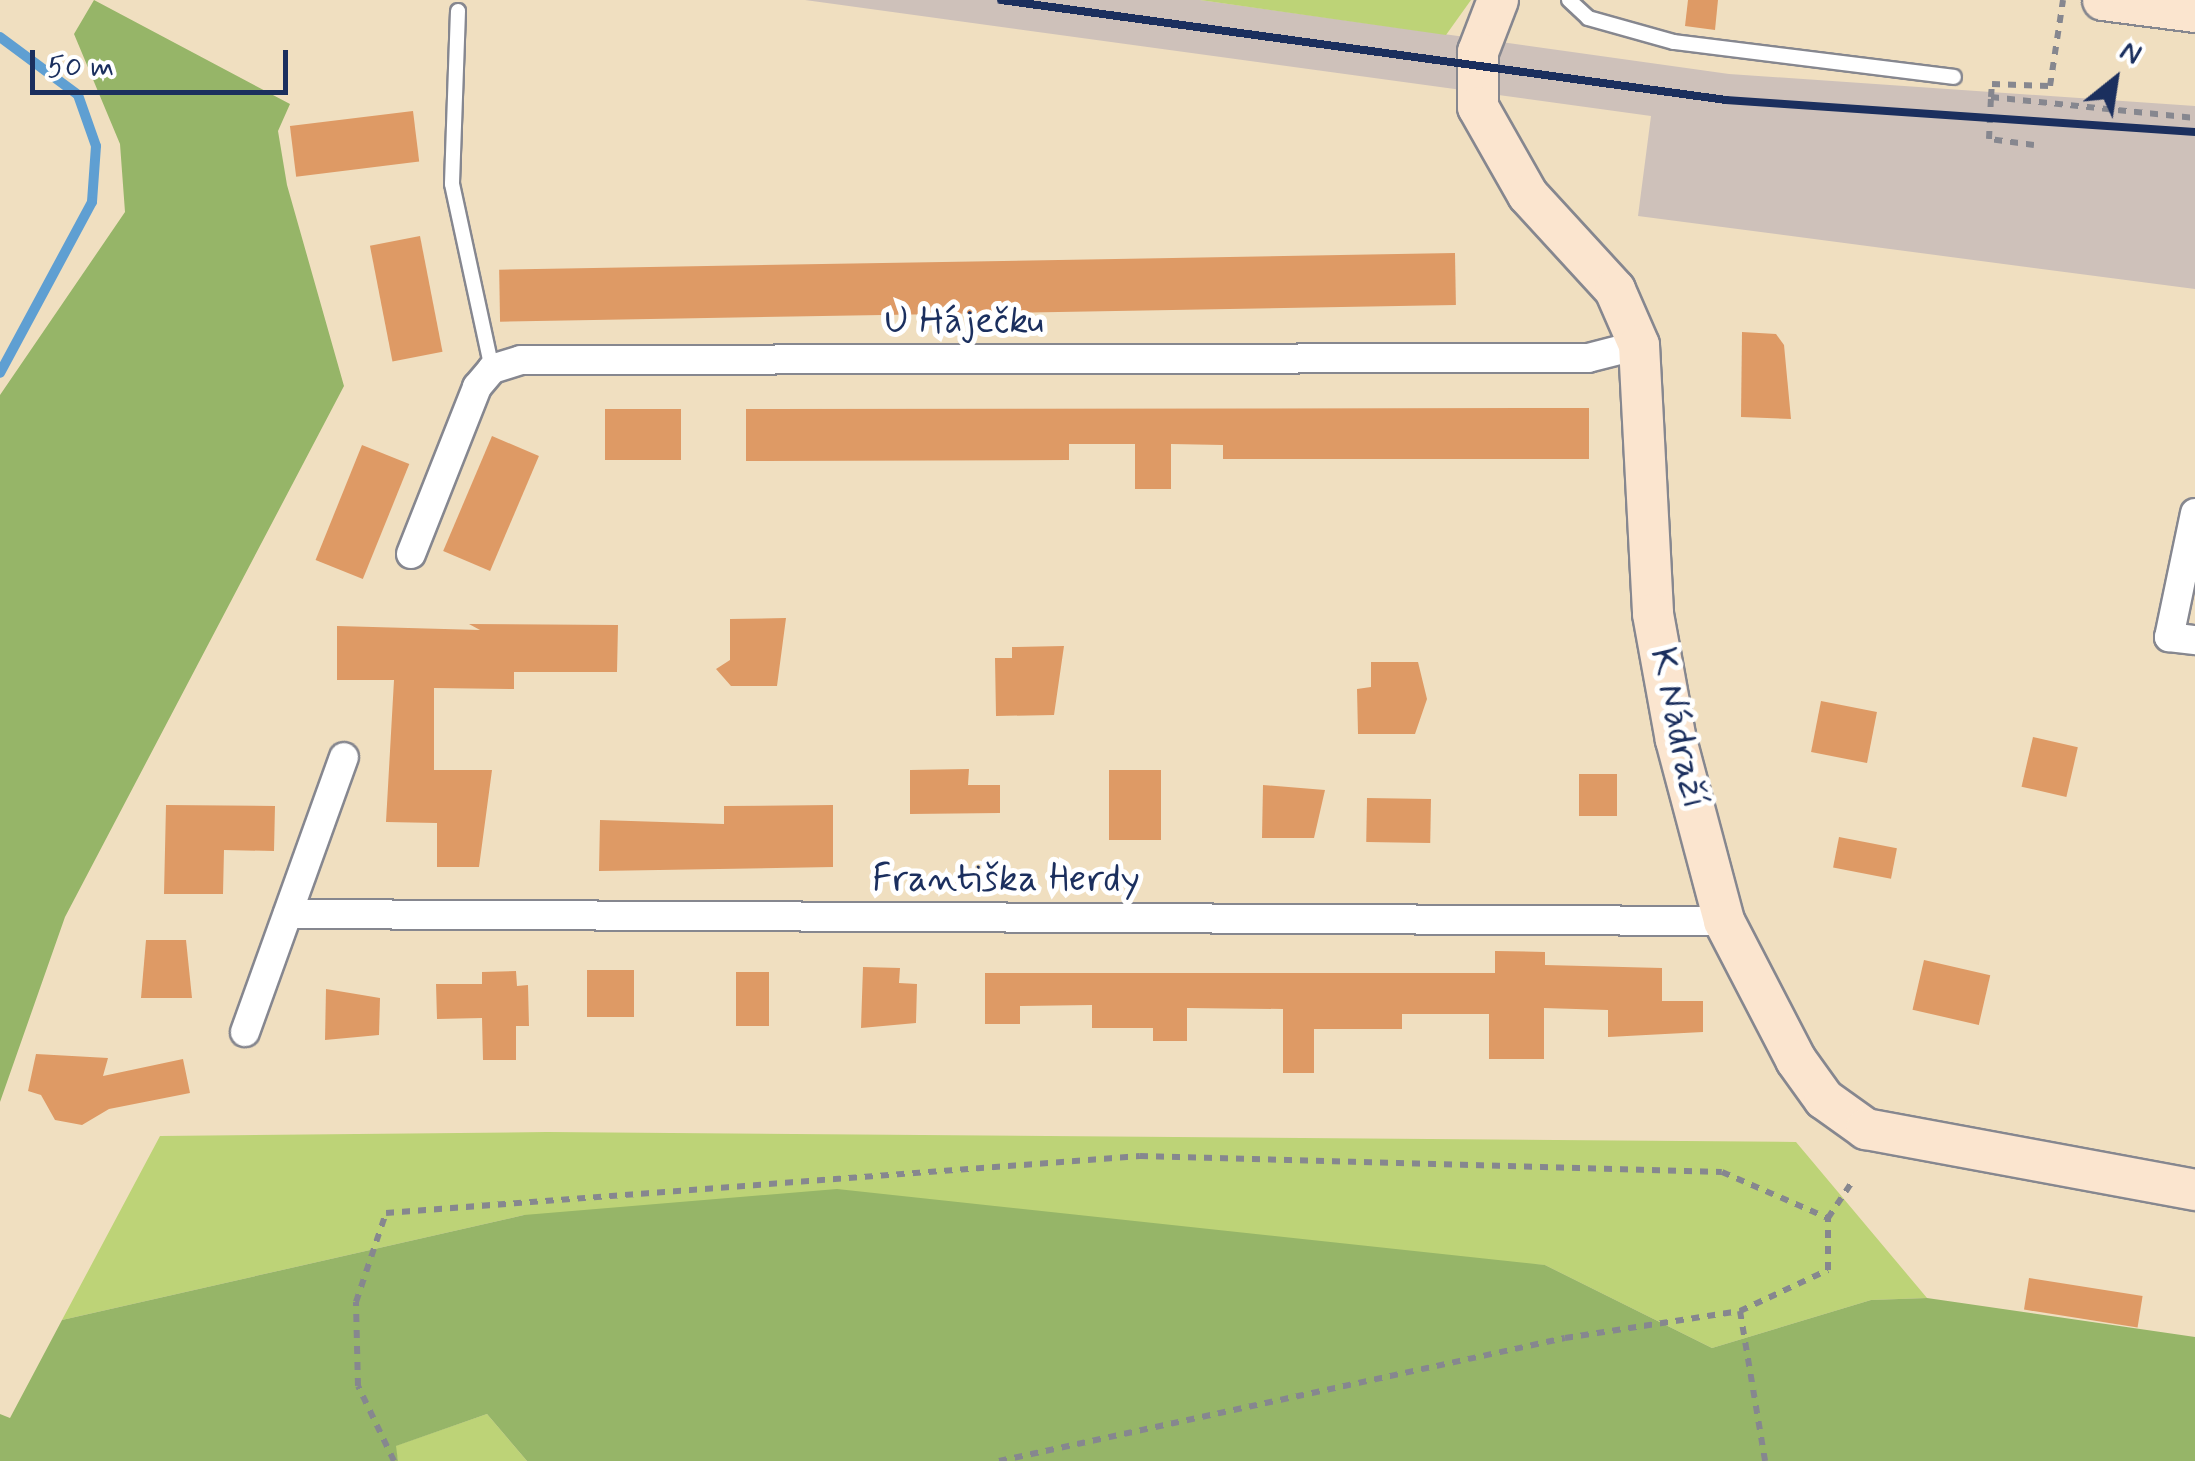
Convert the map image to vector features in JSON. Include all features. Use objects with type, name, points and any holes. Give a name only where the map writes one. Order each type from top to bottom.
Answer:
[{"type":"main road","name":"K Nádraží","points":[[1498,0],[1476,65],[1485,128],[1528,195],[1615,290],[1639,345],[1654,614],[1724,921],[1796,1060],[1824,1098],[1866,1129],[2195,1190]]},
{"type":"main road","points":[[2104,0],[2195,12]]},
{"type":"street","name":"U Háječku","points":[[492,369],[521,360],[1588,358],[1639,345]]},
{"type":"street","points":[[411,554],[492,369]]},
{"type":"street","points":[[2195,513],[2170,637],[2195,640]]},
{"type":"street","points":[[245,1032],[344,756]]},
{"type":"street","name":"Františka Herdy","points":[[288,914],[1724,921]]},
{"type":"lane","points":[[1569,0],[1588,18],[1674,42],[1954,77]]},
{"type":"lane","points":[[458,11],[452,184],[492,369]]},
{"type":"path","points":[[2034,145],[1989,140],[1992,84],[2050,86],[2064,0]]},
{"type":"path","points":[[1990,96],[2195,118]]},
{"type":"path","points":[[394,1461],[358,1386],[356,1302],[386,1213],[1140,1156],[1722,1172],[1828,1218]]},
{"type":"path","points":[[999,1461],[1564,1338],[1740,1312],[1828,1270],[1828,1218],[1854,1180]]},
{"type":"path","points":[[1740,1312],[1765,1461]]},
{"type":"shaded area","points":[[805,0],[1200,0],[1729,74],[2195,106],[2195,289],[1638,216],[1651,116]]},
{"type":"green space","points":[[94,0],[290,104],[278,131],[287,185],[344,386],[65,917],[0,1102],[0,395],[125,212],[120,144],[74,34]]},
{"type":"green space","points":[[1200,0],[1471,0],[1446,35]]},
{"type":"green space","points":[[547,1132],[1796,1142],[1927,1298],[1871,1300],[1712,1348],[1545,1265],[524,1215],[62,1320],[160,1136]]},
{"type":"green space","points":[[837,1189],[1545,1265],[1712,1348],[1871,1300],[1927,1298],[2195,1337],[2195,1461],[527,1461],[487,1414],[396,1446],[398,1461],[0,1461],[0,1414],[10,1418],[62,1320],[524,1215]]},
{"type":"green space","points":[[487,1414],[527,1461],[398,1461],[395,1446]]},
{"type":"building","points":[[1688,0],[1718,0],[1715,30],[1685,26]]},
{"type":"building","points":[[413,111],[419,162],[296,177],[290,126]]},
{"type":"building","points":[[420,236],[443,352],[392,362],[370,246]]},
{"type":"building","points":[[1455,253],[1456,305],[500,322],[499,270]]},
{"type":"building","points":[[1742,332],[1776,334],[1784,345],[1791,419],[1741,417]]},
{"type":"building","points":[[1589,408],[1589,459],[1223,459],[1223,445],[1171,444],[1171,489],[1135,489],[1135,444],[1069,444],[1069,460],[746,461],[746,409]]},
{"type":"building","points":[[605,409],[681,409],[681,460],[605,460]]},
{"type":"building","points":[[492,436],[539,456],[490,571],[443,551]]},
{"type":"building","points":[[362,445],[409,464],[363,579],[316,560]]},
{"type":"building","points":[[786,618],[777,686],[731,686],[716,669],[730,660],[730,619]]},
{"type":"building","points":[[469,624],[618,625],[617,672],[514,672],[514,689],[434,688],[434,770],[492,770],[479,867],[437,867],[437,823],[386,822],[394,680],[337,680],[337,626],[480,630]]},
{"type":"building","points":[[1064,646],[1054,715],[996,716],[995,658],[1012,658],[1012,647]]},
{"type":"building","points":[[1371,662],[1418,662],[1427,699],[1415,734],[1358,734],[1357,689],[1371,687]]},
{"type":"building","points":[[1821,701],[1877,712],[1867,763],[1811,752]]},
{"type":"building","points":[[2033,737],[2078,747],[2066,797],[2022,787]]},
{"type":"building","points":[[969,769],[968,785],[1000,785],[1000,813],[910,814],[910,770]]},
{"type":"building","points":[[1109,770],[1161,770],[1161,840],[1109,840]]},
{"type":"building","points":[[1579,774],[1617,774],[1617,816],[1579,816]]},
{"type":"building","points":[[1263,785],[1325,790],[1314,838],[1262,838]]},
{"type":"building","points":[[1367,798],[1431,799],[1430,843],[1366,842]]},
{"type":"building","points":[[166,805],[275,806],[274,851],[224,850],[223,894],[164,894]]},
{"type":"building","points":[[833,805],[833,867],[599,871],[600,820],[724,824],[724,806]]},
{"type":"building","points":[[1839,837],[1897,848],[1891,879],[1833,867]]},
{"type":"building","points":[[146,940],[186,940],[192,998],[141,998]]},
{"type":"building","points":[[1495,951],[1545,952],[1545,965],[1662,968],[1662,1001],[1703,1001],[1703,1032],[1608,1037],[1608,1010],[1544,1008],[1544,1059],[1489,1059],[1489,1014],[1402,1014],[1402,1029],[1314,1029],[1314,1073],[1283,1073],[1283,1009],[1187,1008],[1187,1041],[1153,1041],[1153,1028],[1092,1028],[1092,1005],[1020,1006],[1020,1024],[985,1024],[985,973],[1495,973]]},
{"type":"building","points":[[1924,960],[1990,975],[1979,1025],[1913,1010]]},
{"type":"building","points":[[863,967],[900,968],[899,983],[917,984],[916,1023],[861,1028]]},
{"type":"building","points":[[587,970],[634,970],[634,1017],[587,1017]]},
{"type":"building","points":[[516,971],[517,986],[528,985],[529,1026],[516,1026],[516,1060],[483,1060],[482,1018],[437,1019],[436,984],[482,984],[482,972]]},
{"type":"building","points":[[736,972],[769,972],[769,1026],[736,1026]]},
{"type":"building","points":[[326,989],[380,998],[379,1035],[325,1040]]},
{"type":"building","points":[[36,1054],[108,1058],[103,1076],[183,1059],[190,1093],[109,1109],[82,1125],[55,1120],[41,1095],[28,1091]]},
{"type":"building","points":[[2029,1278],[2143,1296],[2138,1328],[2024,1310]]},
{"type":"waterway","points":[[0,37],[78,95],[96,146],[92,202],[0,373]]},
{"type":"railway","points":[[1001,0],[1726,100],[2195,132]]}]
